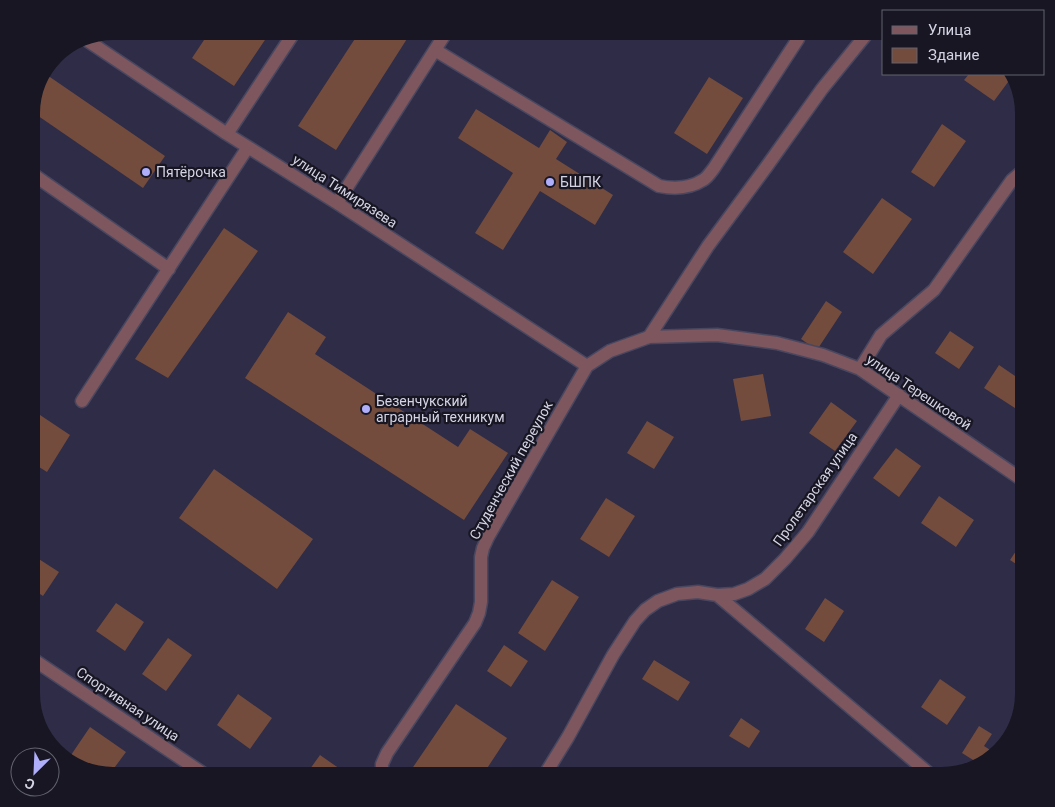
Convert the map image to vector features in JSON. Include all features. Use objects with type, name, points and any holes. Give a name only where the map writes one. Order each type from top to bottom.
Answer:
[{"type":"street","points":[[227,134],[288,40]]},
{"type":"street","points":[[337,203],[441,40]]},
{"type":"street","points":[[435,50],[659,186],[674,188],[688,186],[704,180],[714,168],[797,40]]},
{"type":"street","points":[[649,337],[708,246],[822,89],[862,40]]},
{"type":"street","name":"улица Тимирязева","points":[[92,43],[227,134],[337,203],[587,366]]},
{"type":"street","points":[[82,401],[248,147]]},
{"type":"street","points":[[860,369],[881,335],[934,290],[1015,178]]},
{"type":"street","points":[[40,179],[168,269]]},
{"type":"street","name":"улица Терешковой","points":[[587,366],[610,351],[649,337],[717,335],[777,343],[822,355],[860,369],[1015,475]]},
{"type":"street","name":"Студенческий переулок","points":[[382,767],[388,753],[475,623],[481,602],[483,548],[587,366]]},
{"type":"street","name":"Пролетарская улица","points":[[550,767],[613,655],[635,621],[645,610],[658,601],[677,594],[698,592],[717,595],[734,594],[748,589],[765,578],[785,559],[808,532],[899,395]]},
{"type":"street","points":[[717,595],[921,767]]},
{"type":"street","name":"Спортивная улица","points":[[40,664],[194,767]]},
{"type":"building","points":[[204,40],[265,40],[234,86],[192,58]]},
{"type":"building","points":[[354,40],[406,40],[336,150],[298,126]]},
{"type":"building","points":[[968,75],[1005,75],[1008,82],[994,101],[964,80]]},
{"type":"building","points":[[50,77],[165,156],[143,188],[40,117],[42,94]]},
{"type":"building","points":[[709,77],[743,98],[707,154],[674,133]]},
{"type":"building","name":"БШПК","points":[[476,109],[539,148],[550,130],[567,142],[556,159],[613,195],[595,225],[540,191],[503,250],[475,233],[513,173],[458,138]]},
{"type":"building","points":[[942,124],[966,141],[934,187],[911,172]]},
{"type":"building","points":[[882,198],[912,219],[873,274],[843,252]]},
{"type":"building","points":[[224,228],[258,251],[168,378],[135,359]]},
{"type":"building","points":[[826,301],[842,312],[817,350],[801,339]]},
{"type":"building","points":[[288,312],[326,337],[315,354],[458,447],[470,429],[508,453],[464,520],[245,378]]},
{"type":"building","points":[[950,331],[974,347],[959,369],[935,353]]},
{"type":"building","points":[[999,365],[1015,376],[1015,408],[984,388]]},
{"type":"building","points":[[763,374],[771,416],[741,421],[733,379]]},
{"type":"building","points":[[831,402],[857,421],[835,451],[809,433]]},
{"type":"building","points":[[40,415],[70,435],[47,472],[40,468]]},
{"type":"building","points":[[647,421],[674,437],[654,469],[627,453]]},
{"type":"building","points":[[896,448],[921,466],[899,497],[873,478]]},
{"type":"building","points":[[214,469],[313,539],[277,589],[179,518]]},
{"type":"building","points":[[939,496],[974,520],[956,547],[921,523]]},
{"type":"building","points":[[606,498],[635,516],[609,557],[580,539]]},
{"type":"building","points":[[1015,552],[1015,563],[1010,560]]},
{"type":"building","points":[[40,560],[59,572],[43,596],[40,594]]},
{"type":"building","points":[[552,580],[579,597],[545,651],[518,633]]},
{"type":"building","points":[[825,598],[844,611],[824,642],[805,629]]},
{"type":"building","points":[[116,603],[144,622],[125,651],[96,631]]},
{"type":"building","points":[[168,638],[192,655],[166,691],[142,674]]},
{"type":"building","points":[[504,645],[528,661],[511,687],[487,671]]},
{"type":"building","points":[[654,660],[690,682],[678,701],[642,679]]},
{"type":"building","points":[[940,679],[966,697],[947,725],[921,707]]},
{"type":"building","points":[[238,694],[272,718],[250,749],[217,725]]},
{"type":"building","points":[[456,704],[507,738],[488,767],[413,767]]},
{"type":"building","points":[[741,718],[760,731],[749,748],[729,736]]},
{"type":"building","points":[[979,726],[992,734],[984,746],[989,749],[983,755],[973,760],[962,753]]},
{"type":"building","points":[[90,727],[126,752],[115,767],[89,763],[72,754]]},
{"type":"building","points":[[320,755],[337,767],[311,767]]},
{"type":"place","name":"Пятёрочка","points":[[146,172]]},
{"type":"place","name":"БШПК","points":[[550,182]]},
{"type":"place","name":"Безенчукский аграрный техникум","points":[[366,409]]}]
